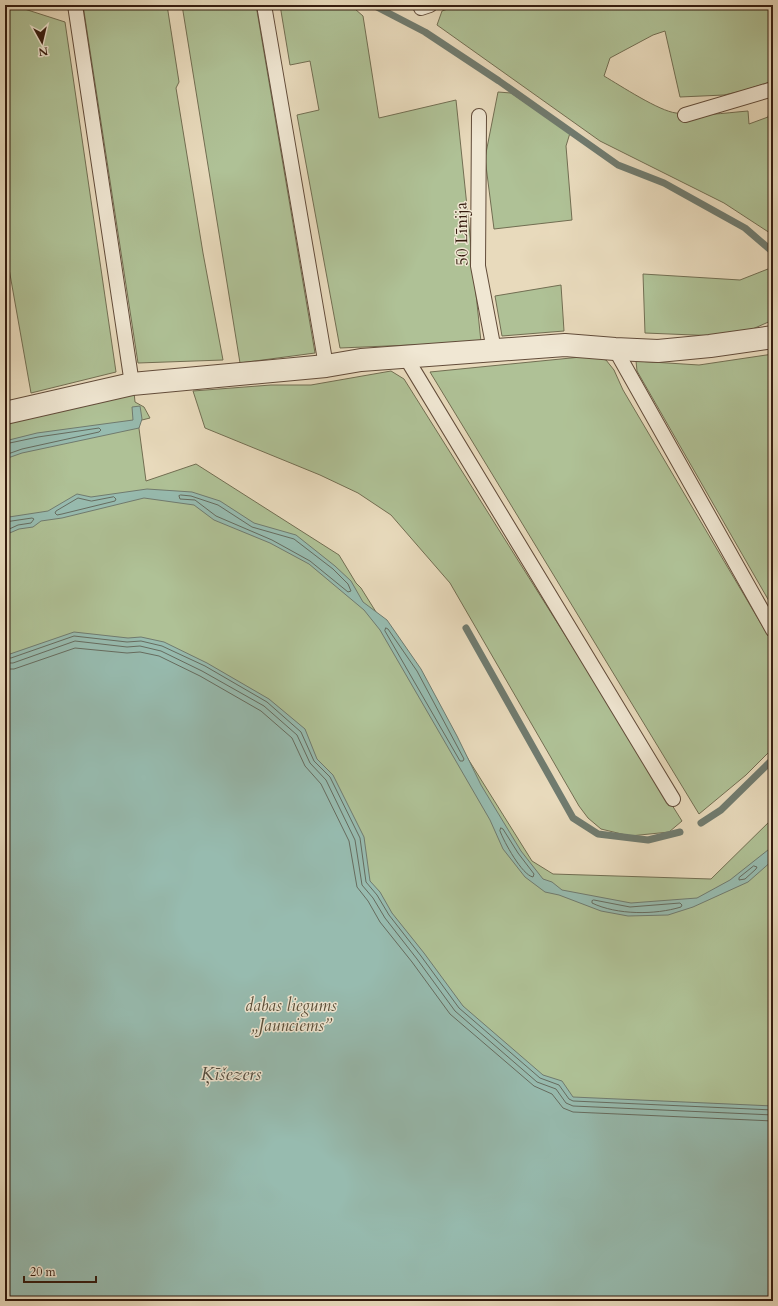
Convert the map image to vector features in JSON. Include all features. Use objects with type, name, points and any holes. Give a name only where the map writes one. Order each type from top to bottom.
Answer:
[{"type":"street","points":[[5,413],[132,384],[326,366],[361,360],[564,345],[615,349],[658,350],[710,346],[773,337]]},
{"type":"lane","points":[[75,5],[132,384]]},
{"type":"lane","points":[[264,5],[326,366]]},
{"type":"lane","points":[[685,115],[773,89]]},
{"type":"lane","name":"50 Līnija","points":[[480,116],[478,266],[494,350]]},
{"type":"lane","points":[[615,349],[773,630]]},
{"type":"lane","points":[[405,356],[673,799]]},
{"type":"green space","points":[[5,5],[12,5],[65,22],[116,372],[31,393],[5,246]]},
{"type":"green space","points":[[83,5],[167,5],[179,82],[176,88],[203,253],[223,360],[138,363]]},
{"type":"green space","points":[[182,5],[256,5],[315,353],[240,363]]},
{"type":"green space","points":[[280,5],[346,5],[355,9],[363,16],[379,118],[456,100],[481,342],[340,348],[297,115],[319,110],[310,61],[290,65]]},
{"type":"green space","points":[[459,5],[773,5],[773,81],[724,95],[680,97],[665,31],[653,35],[610,58],[604,76],[650,103],[676,113],[703,115],[748,111],[749,124],[768,117],[771,103],[773,103],[773,235],[724,203],[600,141],[437,25],[442,11]]},
{"type":"green space","points":[[498,92],[511,93],[570,133],[566,146],[572,220],[494,229],[485,158]]},
{"type":"green space","points":[[773,267],[773,320],[739,335],[718,336],[645,333],[643,274],[740,280]]},
{"type":"green space","points":[[561,285],[564,331],[502,336],[495,296]]},
{"type":"green space","points":[[773,354],[773,608],[637,371],[636,361],[699,365]]},
{"type":"green space","points":[[591,356],[606,360],[614,370],[623,390],[773,644],[773,748],[746,775],[699,814],[430,372]]},
{"type":"green space","points":[[391,371],[404,379],[682,821],[669,832],[630,836],[601,829],[588,818],[579,806],[450,583],[391,515],[358,493],[320,475],[205,428],[193,391],[271,385],[311,385]]},
{"type":"green space","name":"Ķīšezers","points":[[134,392],[135,402],[144,407],[150,418],[138,421],[146,481],[196,464],[339,555],[532,861],[553,874],[711,879],[773,818],[773,1301],[5,1301],[5,420]]},
{"type":"water","points":[[140,406],[142,419],[139,428],[22,453],[5,459],[5,441],[37,433],[133,420],[132,407]]},
{"type":"water","points":[[147,489],[192,492],[220,501],[254,523],[296,535],[335,566],[351,581],[363,602],[387,620],[421,669],[481,785],[521,851],[543,879],[552,882],[562,890],[631,903],[697,898],[730,880],[773,846],[773,860],[748,882],[693,907],[668,915],[628,916],[601,911],[559,895],[545,892],[525,877],[503,849],[490,820],[380,630],[364,610],[309,564],[270,543],[214,520],[194,505],[144,498],[62,518],[41,521],[33,527],[19,529],[5,535],[5,519],[9,517],[48,511],[77,494],[91,497]]},
{"type":"water","name":"Ķīšezers","points":[[74,632],[128,638],[141,637],[164,642],[207,663],[269,699],[305,729],[317,759],[333,775],[364,837],[370,881],[380,892],[392,913],[463,1006],[543,1075],[562,1081],[573,1097],[773,1106],[773,1301],[5,1301],[5,654],[10,654]]},
{"type":"waterway","points":[[373,5],[425,32],[499,81],[618,165],[664,183],[745,228],[773,252]]},
{"type":"waterway","points":[[466,628],[573,818],[598,834],[648,840],[680,832]]},
{"type":"waterway","points":[[701,823],[721,810],[773,759]]},
{"type":"park label","name":"dabas liegums „Jaunciems”","points":[[291,1015]]}]
